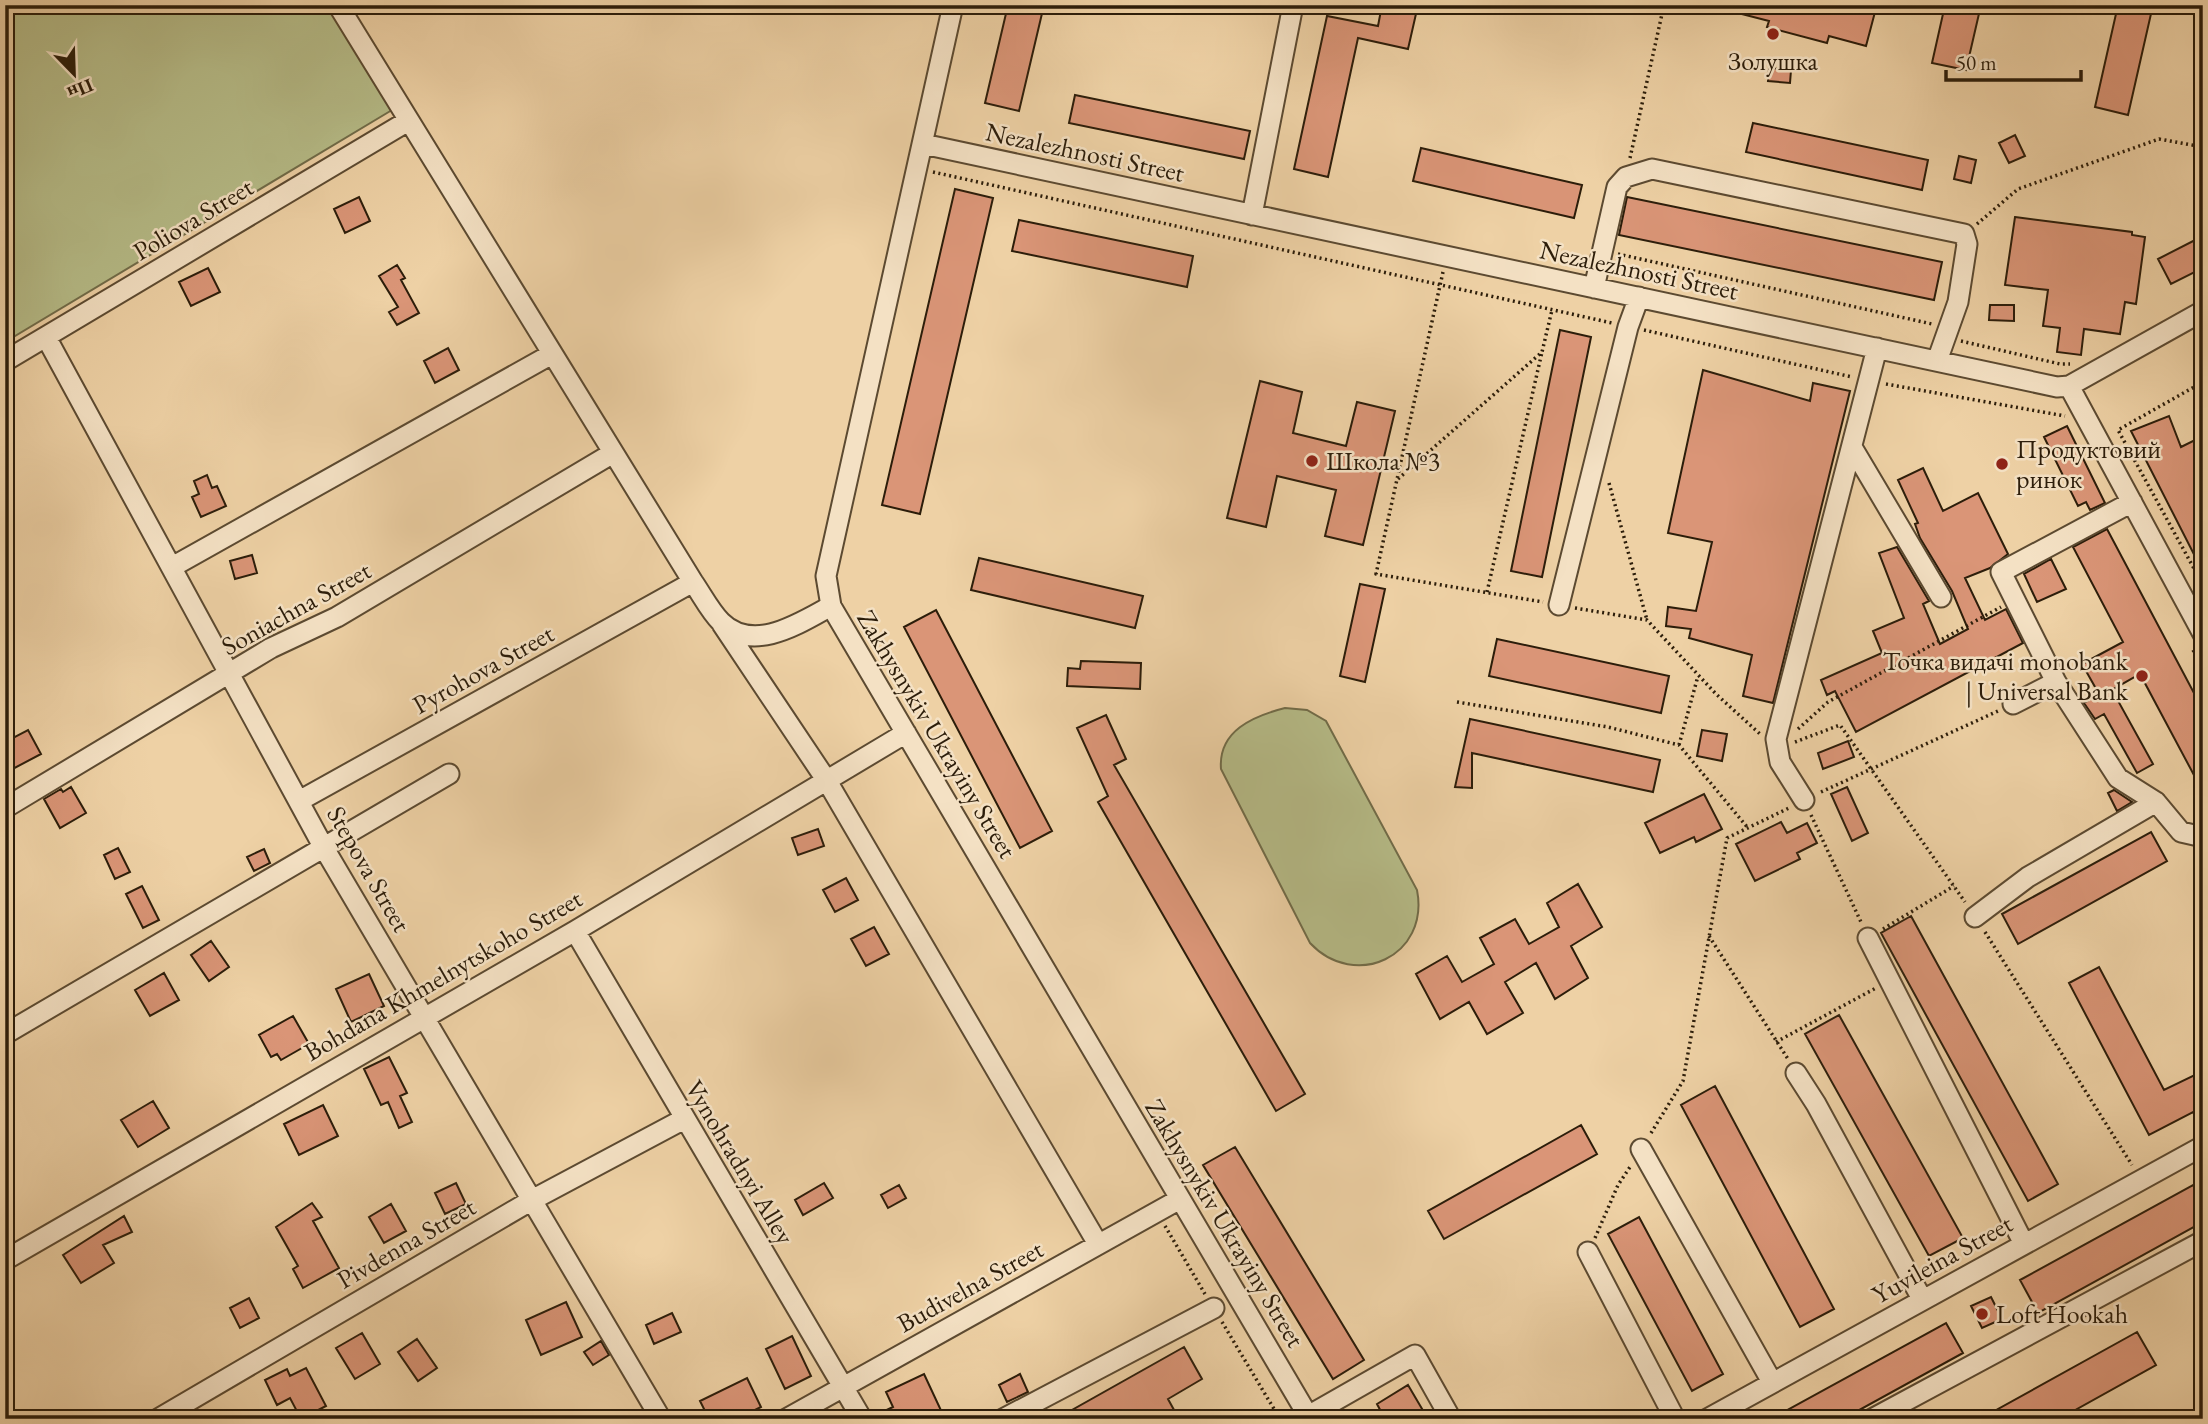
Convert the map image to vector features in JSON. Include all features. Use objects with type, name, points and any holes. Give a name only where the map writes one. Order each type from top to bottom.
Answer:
[{"type":"street","points":[[338,5],[693,582],[827,781],[1098,1244]]},
{"type":"street","name":"Zakhysnykiv Ukrayiny Street","points":[[953,5],[826,576],[831,606],[1309,1417]]},
{"type":"street","points":[[1252,215],[1293,5]]},
{"type":"street","name":"Poliova Street","points":[[5,361],[408,121]]},
{"type":"street","name":"Nezalezhnosti Street","points":[[923,144],[2057,387],[2069,386]]},
{"type":"street","points":[[1594,288],[1617,187],[1626,177],[1652,169],[1964,234],[1967,244],[1958,302],[1937,361]]},
{"type":"street","points":[[1559,605],[1628,327],[1639,297]]},
{"type":"street","points":[[2196,639],[2132,502],[2069,386],[2197,303]]},
{"type":"street","name":"Stepova Street","points":[[46,337],[324,848],[661,1419]]},
{"type":"street","points":[[1804,800],[1780,762],[1776,749],[1778,730],[1877,348]]},
{"type":"street","points":[[172,567],[552,354]]},
{"type":"street","points":[[1852,447],[1941,597]]},
{"type":"street","name":"Soniachna Street","points":[[5,808],[271,648],[337,617],[613,453]]},
{"type":"street","points":[[2132,502],[2001,572],[2056,682],[2118,778],[2156,802],[2181,832],[2203,837]]},
{"type":"street","name":"Pyrohova Street","points":[[299,801],[693,582]]},
{"type":"street","points":[[722,624],[747,635],[782,633],[831,606]]},
{"type":"street","points":[[2013,704],[2056,682]]},
{"type":"street","name":"Bohdana Khmelnytskoho Street","points":[[5,1261],[425,1015],[575,931],[906,733]]},
{"type":"street","points":[[5,1034],[449,774]]},
{"type":"street","points":[[1975,917],[2028,877],[2156,802]]},
{"type":"street","name":"Vynohradnyi Alley","points":[[575,931],[862,1419]]},
{"type":"street","points":[[1868,939],[2024,1244]]},
{"type":"street","points":[[1796,1073],[1816,1104],[1922,1299]]},
{"type":"street","name":"Pivdenna Street","points":[[158,1419],[532,1200],[684,1119]]},
{"type":"street","name":"Yuvileina Street","points":[[1707,1419],[2202,1147]]},
{"type":"street","points":[[1641,1149],[1772,1382]]},
{"type":"street","name":"Budivelna Street","points":[[786,1419],[1180,1199]]},
{"type":"street","points":[[1872,1419],[2203,1241]]},
{"type":"street","points":[[1588,1252],[1675,1419]]},
{"type":"street","points":[[1003,1419],[1214,1308]]},
{"type":"street","points":[[1309,1417],[1415,1355],[1451,1419]]},
{"type":"path","points":[[1626,177],[1664,5]]},
{"type":"path","points":[[1964,234],[2018,189],[2159,139],[2203,147]]},
{"type":"path","points":[[918,168],[1869,381],[2065,416]]},
{"type":"path","points":[[1603,250],[1947,332],[2060,364],[2074,363]]},
{"type":"path","points":[[1446,256],[1376,574],[1647,620]]},
{"type":"path","points":[[2197,303],[2203,289]]},
{"type":"path","points":[[1486,592],[1552,310]]},
{"type":"path","points":[[1397,481],[1542,352]]},
{"type":"path","points":[[2203,382],[2118,430],[2203,585]]},
{"type":"path","points":[[1598,446],[1647,620],[1698,676],[1776,749],[1828,702],[2014,599]]},
{"type":"path","points":[[2196,639],[2203,668]]},
{"type":"path","points":[[1679,745],[1698,676]]},
{"type":"path","points":[[1457,702],[1608,727],[1679,745],[1748,828]]},
{"type":"path","points":[[1588,1252],[1618,1185],[1683,1081],[1727,838],[2013,704]]},
{"type":"path","points":[[1804,800],[1868,939],[1954,886]]},
{"type":"path","points":[[1709,936],[1796,1073]]},
{"type":"path","points":[[1776,1042],[1890,981]]},
{"type":"green space","points":[[5,5],[330,5],[392,110],[5,342]]},
{"type":"green space","points":[[1285,708],[1307,710],[1326,721],[1417,890],[1418,913],[1412,933],[1401,948],[1385,959],[1367,965],[1348,964],[1328,957],[1310,943],[1221,769],[1225,745],[1231,735],[1250,721]]},
{"type":"building","points":[[1008,5],[1044,5],[1019,111],[985,103]]},
{"type":"building","points":[[1382,5],[1418,5],[1408,49],[1358,38],[1328,177],[1294,169],[1327,16],[1378,26]]},
{"type":"building","points":[[1726,5],[1848,5],[1875,12],[1866,46],[1829,36],[1827,43],[1767,27],[1769,21],[1726,10]]},
{"type":"building","points":[[1945,5],[1981,5],[1966,70],[1932,63]]},
{"type":"building","points":[[2118,5],[2153,5],[2128,115],[2095,107]]},
{"type":"building","points":[[1769,68],[1791,70],[1790,83],[1768,81]]},
{"type":"building","points":[[1075,95],[1250,131],[1244,159],[1069,123]]},
{"type":"building","points":[[1753,123],[1928,160],[1922,190],[1746,152]]},
{"type":"building","points":[[2015,135],[2025,156],[2009,163],[1999,143]]},
{"type":"building","points":[[1421,148],[1582,185],[1574,218],[1413,181]]},
{"type":"building","points":[[1959,156],[1976,160],[1971,183],[1954,179]]},
{"type":"building","points":[[955,189],[993,198],[920,514],[882,505]]},
{"type":"building","points":[[359,197],[370,221],[345,233],[334,209]]},
{"type":"building","points":[[1627,197],[1942,262],[1934,300],[1619,235]]},
{"type":"building","points":[[2015,217],[2132,232],[2132,235],[2145,237],[2136,304],[2125,302],[2120,334],[2084,329],[2081,355],[2057,352],[2060,328],[2043,326],[2048,290],[2005,285]]},
{"type":"building","points":[[1019,220],[1193,256],[1187,287],[1012,251]]},
{"type":"building","points":[[2203,236],[2203,268],[2171,284],[2158,259]]},
{"type":"building","points":[[397,265],[405,278],[401,280],[419,313],[397,325],[389,312],[398,307],[379,276]]},
{"type":"building","points":[[208,268],[220,292],[191,306],[179,282]]},
{"type":"building","points":[[1990,305],[2014,305],[2014,321],[1989,320]]},
{"type":"building","points":[[1560,330],[1591,337],[1542,577],[1511,571]]},
{"type":"building","points":[[448,348],[459,370],[435,383],[424,361]]},
{"type":"building","points":[[1703,370],[1810,401],[1813,383],[1850,391],[1773,703],[1743,696],[1752,655],[1689,638],[1691,629],[1666,626],[1668,607],[1696,611],[1712,542],[1668,533]]},
{"type":"building","name":"Школа №3","points":[[1260,381],[1302,392],[1293,433],[1346,446],[1357,402],[1395,411],[1363,545],[1325,536],[1336,490],[1277,476],[1266,527],[1227,518]]},
{"type":"building","points":[[2169,416],[2181,447],[2203,436],[2203,572],[2131,431]]},
{"type":"building","points":[[2067,426],[2105,503],[2090,510],[2086,502],[2078,506],[2044,437]]},
{"type":"building","points":[[1923,468],[1943,511],[1978,493],[2008,554],[1990,568],[1965,578],[1985,620],[2006,609],[2023,643],[1856,732],[1835,691],[1827,695],[1821,680],[1882,653],[1873,631],[1904,618],[1879,553],[1897,547],[1929,601],[1923,604],[1940,644],[1968,629],[1952,591],[1920,538],[1915,524],[1918,523],[1898,480]]},
{"type":"building","points":[[207,475],[212,488],[217,486],[226,506],[201,517],[192,497],[199,494],[194,481]]},
{"type":"building","points":[[2107,529],[2203,710],[2203,792],[2140,674],[2112,690],[2153,764],[2137,773],[2104,714],[2095,719],[2084,703],[2099,694],[2082,664],[2123,642],[2073,547]]},
{"type":"building","points":[[252,555],[257,573],[235,579],[230,561]]},
{"type":"building","points":[[979,558],[1143,596],[1135,628],[971,590]]},
{"type":"building","points":[[2051,559],[2066,589],[2037,602],[2024,574]]},
{"type":"building","points":[[1360,584],[1385,589],[1365,682],[1340,676]]},
{"type":"building","points":[[936,610],[1052,831],[1020,848],[904,627]]},
{"type":"building","points":[[1497,639],[1669,676],[1661,713],[1489,676]]},
{"type":"building","points":[[1081,661],[1141,663],[1140,689],[1067,686],[1068,668],[1080,669]]},
{"type":"building","points":[[1106,715],[1126,759],[1114,765],[1305,1094],[1276,1111],[1098,802],[1108,796],[1077,728]]},
{"type":"building","points":[[1470,719],[1660,760],[1653,792],[1472,753],[1472,788],[1455,787]]},
{"type":"building","points":[[28,730],[41,754],[5,773],[5,742]]},
{"type":"building","points":[[1702,730],[1727,734],[1722,761],[1697,756]]},
{"type":"building","points":[[1848,741],[1854,757],[1823,769],[1818,753]]},
{"type":"building","points":[[71,787],[86,813],[60,828],[44,799],[61,789],[63,792]]},
{"type":"building","points":[[1847,787],[1868,833],[1852,841],[1831,794]]},
{"type":"building","points":[[2114,790],[2132,802],[2117,811],[2108,793]]},
{"type":"building","points":[[1704,794],[1722,829],[1696,842],[1694,837],[1660,853],[1645,823]]},
{"type":"building","points":[[1781,822],[1787,833],[1807,823],[1817,843],[1797,853],[1800,859],[1755,881],[1736,844]]},
{"type":"building","points":[[818,829],[824,846],[798,855],[792,838]]},
{"type":"building","points":[[2151,832],[2167,861],[2018,944],[2002,914]]},
{"type":"building","points":[[118,848],[130,872],[115,879],[104,855]]},
{"type":"building","points":[[264,849],[270,863],[254,871],[247,857]]},
{"type":"building","points":[[846,878],[858,900],[835,912],[823,890]]},
{"type":"building","points":[[1578,884],[1602,927],[1571,946],[1588,978],[1555,999],[1536,963],[1505,982],[1523,1013],[1487,1034],[1469,1002],[1440,1019],[1416,974],[1447,956],[1462,982],[1494,964],[1480,938],[1515,919],[1529,944],[1559,927],[1547,903]]},
{"type":"building","points":[[142,886],[159,920],[143,928],[126,894]]},
{"type":"building","points":[[1911,916],[2058,1184],[2028,1201],[1881,933]]},
{"type":"building","points":[[874,927],[889,954],[866,966],[851,939]]},
{"type":"building","points":[[211,941],[229,967],[209,981],[191,955]]},
{"type":"building","points":[[2099,967],[2164,1090],[2203,1071],[2203,1132],[2193,1112],[2149,1135],[2069,983]]},
{"type":"building","points":[[164,973],[179,1000],[150,1016],[135,990]]},
{"type":"building","points":[[369,974],[384,1006],[351,1022],[336,989]]},
{"type":"building","points":[[1839,1015],[1963,1238],[1929,1256],[1805,1034]]},
{"type":"building","points":[[293,1016],[309,1044],[281,1060],[277,1054],[271,1057],[259,1035]]},
{"type":"building","points":[[389,1057],[407,1093],[400,1096],[412,1122],[399,1128],[388,1102],[381,1105],[364,1069]]},
{"type":"building","points":[[1715,1086],[1834,1309],[1800,1327],[1681,1105]]},
{"type":"building","points":[[153,1101],[169,1128],[138,1147],[121,1120]]},
{"type":"building","points":[[323,1105],[338,1136],[299,1155],[284,1124]]},
{"type":"building","points":[[1581,1125],[1597,1154],[1444,1239],[1428,1211]]},
{"type":"building","points":[[1235,1147],[1364,1360],[1333,1379],[1203,1165]]},
{"type":"building","points":[[456,1183],[466,1204],[445,1214],[435,1193]]},
{"type":"building","points":[[824,1183],[833,1198],[803,1215],[795,1200]]},
{"type":"building","points":[[899,1185],[906,1198],[888,1208],[881,1195]]},
{"type":"building","points":[[2193,1185],[2203,1203],[2203,1222],[2038,1313],[2020,1280]]},
{"type":"building","points":[[312,1203],[322,1217],[313,1221],[339,1268],[303,1288],[293,1269],[298,1266],[276,1227]]},
{"type":"building","points":[[391,1204],[406,1231],[384,1243],[369,1217]]},
{"type":"building","points":[[124,1216],[132,1232],[103,1245],[114,1263],[81,1283],[63,1255]]},
{"type":"building","points":[[1639,1217],[1723,1374],[1692,1391],[1608,1234]]},
{"type":"building","points":[[1991,1297],[2002,1319],[1982,1328],[1971,1306]]},
{"type":"building","points":[[249,1298],[259,1318],[240,1328],[230,1308]]},
{"type":"building","points":[[566,1302],[582,1337],[541,1355],[526,1320]]},
{"type":"building","points":[[672,1313],[681,1332],[654,1344],[646,1325]]},
{"type":"building","points":[[1946,1323],[1963,1353],[1843,1419],[1771,1419]]},
{"type":"building","points":[[2137,1332],[2156,1365],[2059,1419],[1980,1419]]},
{"type":"building","points":[[362,1333],[380,1364],[355,1379],[336,1348]]},
{"type":"building","points":[[792,1336],[811,1376],[785,1389],[766,1349]]},
{"type":"building","points":[[417,1339],[437,1368],[418,1381],[398,1352]]},
{"type":"building","points":[[601,1341],[609,1355],[593,1365],[584,1352]]},
{"type":"building","points":[[1184,1347],[1202,1379],[1168,1399],[1179,1419],[1056,1419]]},
{"type":"building","points":[[306,1368],[326,1406],[301,1419],[290,1398],[277,1405],[265,1380],[287,1369],[290,1376]]},
{"type":"building","points":[[924,1374],[945,1419],[874,1419],[874,1416],[893,1407],[886,1392]]},
{"type":"building","points":[[1020,1374],[1028,1392],[1007,1402],[999,1385]]},
{"type":"building","points":[[747,1378],[761,1407],[737,1419],[709,1419],[700,1401]]},
{"type":"building","points":[[1408,1385],[1428,1419],[1385,1419],[1377,1404]]},
{"type":"place","name":"Золушка","points":[[1773,34]]},
{"type":"place","name":"Школа №3","points":[[1312,461]]},
{"type":"place","name":"Продуктовий ринок","points":[[2002,464]]},
{"type":"place","name":"Точка видачі monobank | Universal Bank","points":[[2142,676]]},
{"type":"place","name":"Loft Hookah","points":[[1982,1314]]}]
